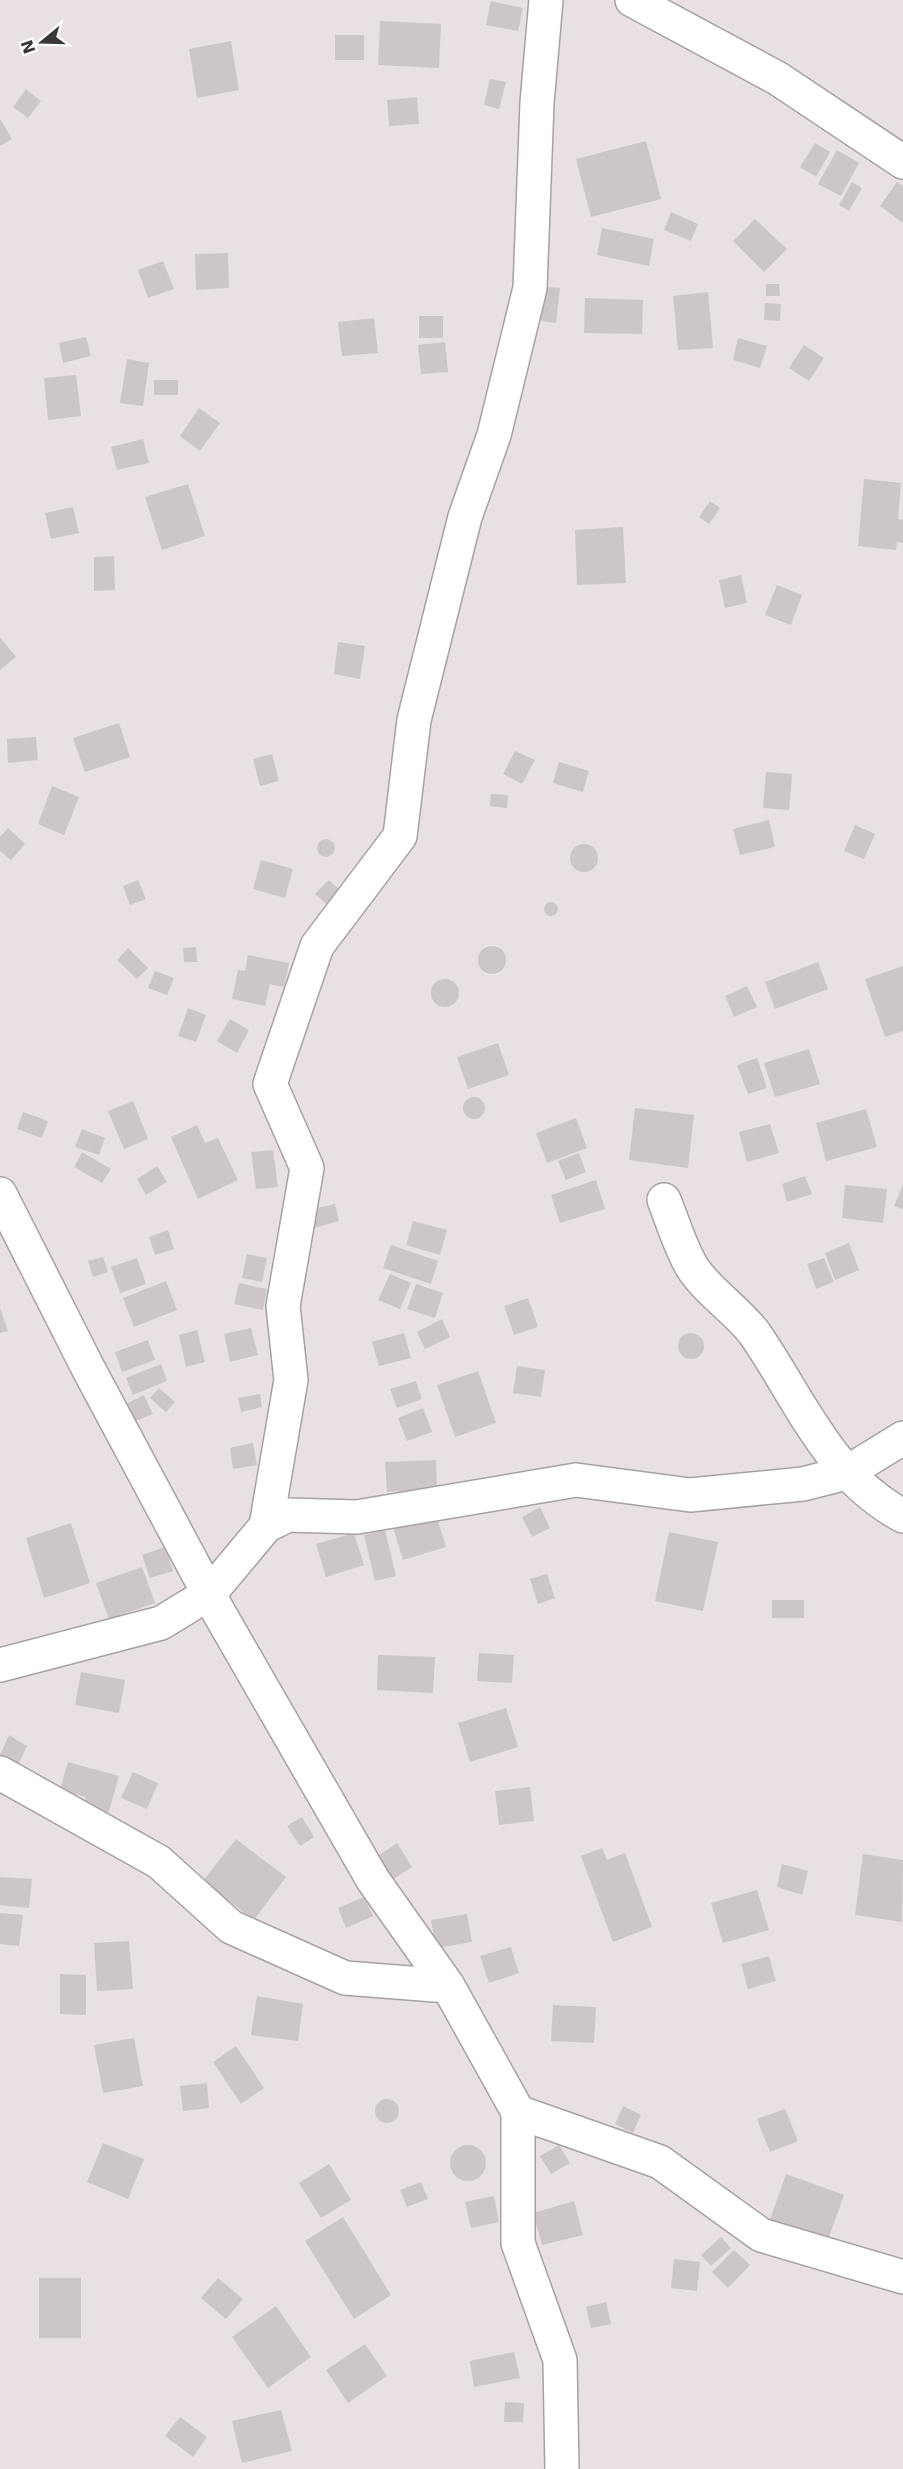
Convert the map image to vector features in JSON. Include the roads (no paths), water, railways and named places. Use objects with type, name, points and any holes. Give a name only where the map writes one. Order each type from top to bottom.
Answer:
[{"type":"street","points":[[266,1526],[291,1380],[283,1306],[307,1168],[270,1084],[317,946],[400,836],[414,720],[465,517],[494,435],[530,288],[537,103],[546,0]]},
{"type":"street","points":[[632,0],[777,78],[903,162]]},
{"type":"street","points":[[0,1194],[88,1368],[210,1593],[373,1880],[448,1986],[518,2112],[518,2243],[560,2360],[562,2469]]},
{"type":"street","points":[[664,1200],[693,1268],[754,1333],[804,1416],[846,1473],[890,1509],[903,1516]]},
{"type":"street","points":[[0,1665],[160,1623],[210,1593],[266,1526],[288,1515],[357,1517],[576,1480],[690,1495],[803,1484],[846,1473],[903,1438]]},
{"type":"street","points":[[0,1773],[159,1862],[231,1928],[345,1978],[448,1986]]},
{"type":"street","points":[[518,2112],[660,2162],[761,2235],[903,2277]]}]
